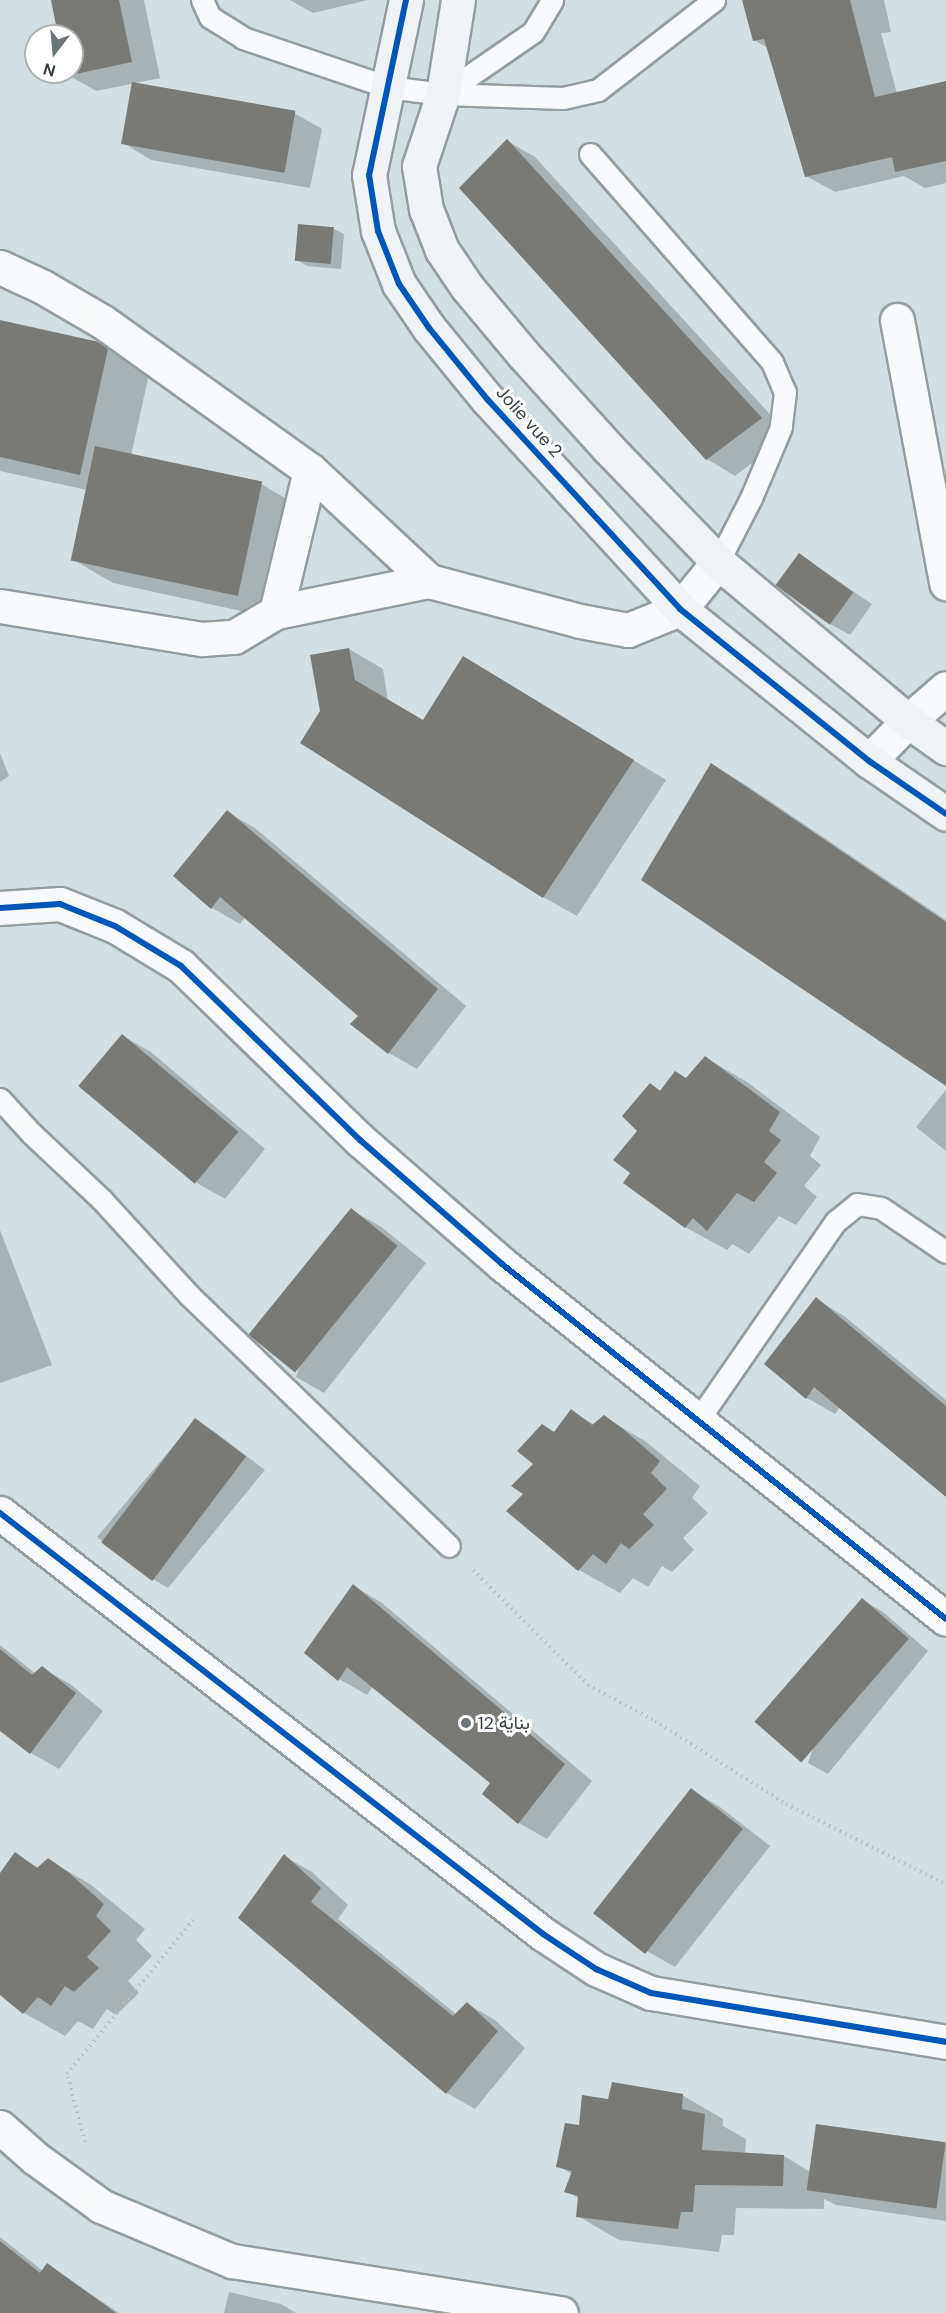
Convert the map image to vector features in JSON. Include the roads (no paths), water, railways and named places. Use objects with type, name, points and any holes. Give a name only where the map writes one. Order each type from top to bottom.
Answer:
[{"type":"street","name":"Jolie vue 2","points":[[406,0],[369,175],[378,231],[399,284],[429,328],[488,399],[680,609],[869,761],[946,814]]},
{"type":"street","points":[[458,0],[443,94],[419,166],[426,209],[442,250],[467,287],[523,354],[609,449],[718,562],[908,721],[946,748]]},
{"type":"street","points":[[0,267],[43,287],[103,322],[310,470],[429,581]]},
{"type":"street","points":[[897,320],[946,583]]},
{"type":"street","points":[[276,612],[310,470]]},
{"type":"street","points":[[0,606],[202,639],[234,637],[276,612],[429,581],[580,621],[627,630],[680,609],[718,562]]},
{"type":"street","points":[[869,761],[908,721],[946,688]]},
{"type":"street","points":[[0,908],[60,904],[115,926],[181,966],[360,1140],[502,1264],[946,1619]]},
{"type":"street","points":[[0,1513],[543,1934],[596,1969],[651,1993],[946,2042]]},
{"type":"street","points":[[0,2127],[35,2158],[101,2206],[232,2261],[561,2313]]},
{"type":"lane","points":[[202,0],[210,17],[243,38],[388,87],[443,94],[563,99],[598,90],[714,0]]},
{"type":"lane","points":[[443,94],[533,32],[552,0]]},
{"type":"lane","points":[[590,154],[772,362],[785,392],[781,427],[751,498],[718,562]]},
{"type":"lane","points":[[0,1099],[31,1133],[102,1200],[189,1295],[450,1546]]},
{"type":"lane","points":[[698,1420],[835,1222],[857,1204],[881,1208],[946,1252]]},
{"type":"place","name":"بناية 12","points":[[466,1723]]}]
